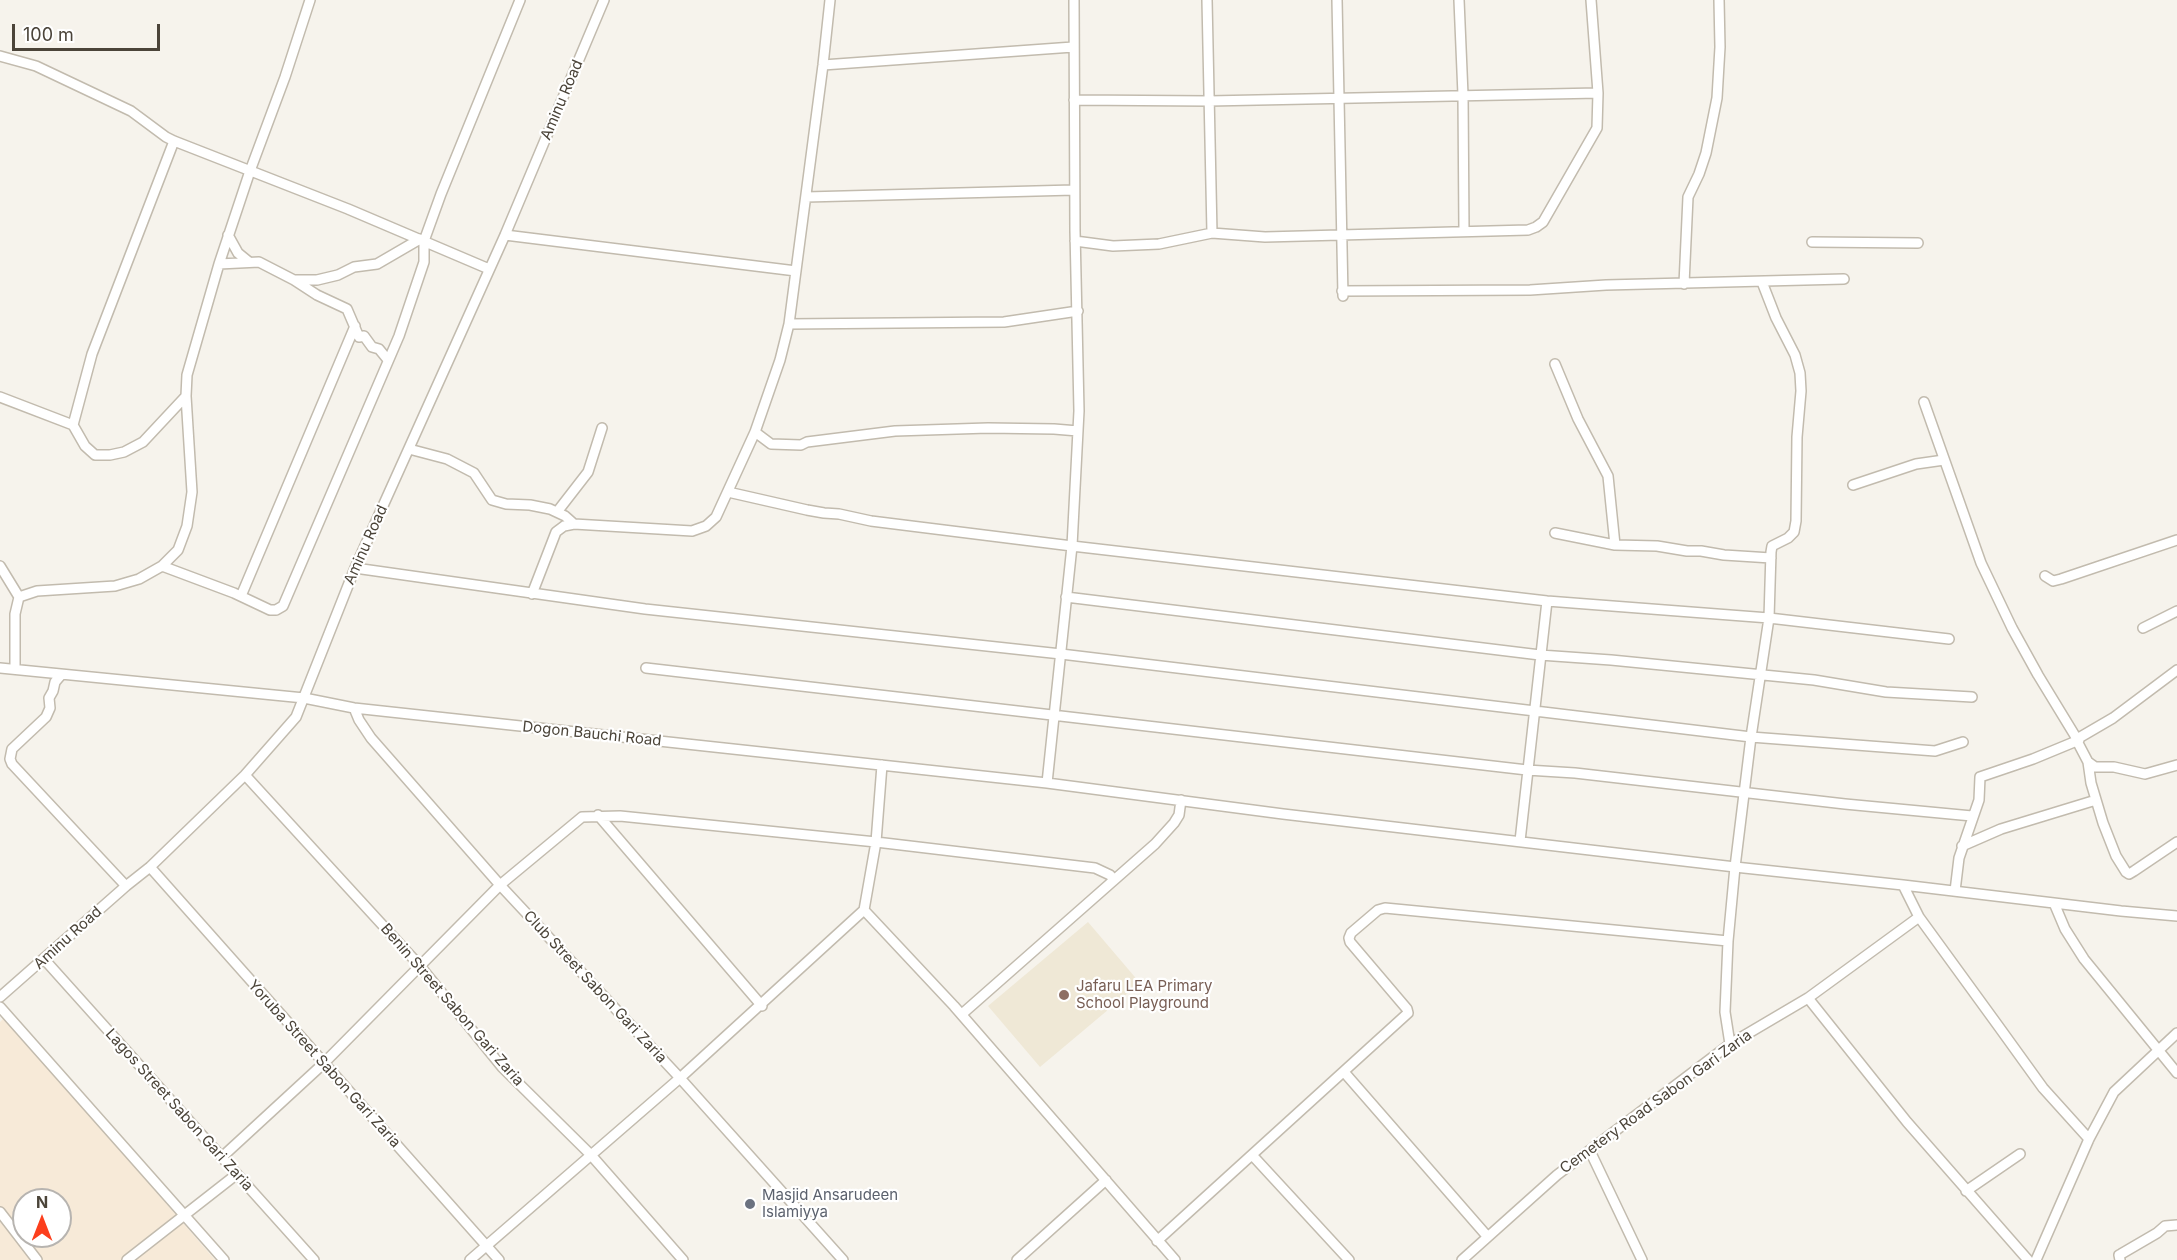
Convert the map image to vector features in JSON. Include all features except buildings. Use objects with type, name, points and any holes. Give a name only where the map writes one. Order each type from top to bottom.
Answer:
[{"type":"street","points":[[19,597],[37,591],[115,586],[139,579],[162,566],[178,550],[187,526],[192,492],[186,396],[187,375],[228,235],[310,0]]},
{"type":"street","points":[[162,566],[241,596],[270,610],[283,606],[399,336],[424,262],[422,240],[520,0]]},
{"type":"street","name":"Aminu Road","points":[[0,997],[150,867],[245,775],[296,717],[355,568],[505,235],[604,0]]},
{"type":"street","points":[[532,594],[556,532],[564,526],[574,524],[692,531],[706,526],[716,517],[755,432],[780,360],[789,324],[807,197],[830,0]]},
{"type":"street","points":[[1047,783],[1072,546],[1078,431],[1074,0]]},
{"type":"street","points":[[1207,0],[1212,233]]},
{"type":"street","points":[[1337,0],[1343,293],[1530,290],[1844,279]]},
{"type":"street","points":[[1459,0],[1464,231]]},
{"type":"street","points":[[1076,241],[1113,246],[1160,244],[1212,233],[1265,237],[1528,230],[1543,222],[1597,128],[1598,93],[1591,0]]},
{"type":"street","points":[[1684,284],[1688,197],[1706,153],[1717,98],[1720,47],[1719,0]]},
{"type":"street","points":[[823,65],[1073,47]]},
{"type":"street","points":[[0,56],[36,66],[131,111],[174,141],[348,209],[489,269]]},
{"type":"street","points":[[1074,100],[1209,101],[1598,93]]},
{"type":"street","points":[[73,424],[93,354],[174,141]]},
{"type":"street","points":[[807,197],[1074,190]]},
{"type":"street","points":[[228,235],[238,253],[249,262]]},
{"type":"street","points":[[505,235],[796,271]]},
{"type":"street","points":[[294,280],[317,280],[338,275],[354,267],[377,264],[422,240]]},
{"type":"street","points":[[1812,242],[1918,243]]},
{"type":"street","points":[[219,264],[259,262],[325,298],[343,305],[351,315],[356,332],[280,507],[265,536],[241,596]]},
{"type":"street","points":[[1730,1044],[1725,1012],[1728,941],[1744,792],[1769,618],[1772,546],[1788,538],[1794,532],[1796,521],[1797,437],[1801,391],[1796,354],[1776,318],[1762,282]]},
{"type":"street","points":[[789,324],[1004,322],[1078,311]]},
{"type":"street","points":[[356,332],[364,336],[372,347],[379,349],[388,360]]},
{"type":"street","points":[[1555,364],[1578,419],[1608,476],[1615,545]]},
{"type":"street","points":[[0,397],[73,424],[85,446],[95,455],[110,455],[124,452],[143,442],[186,396]]},
{"type":"street","points":[[1924,402],[1981,563],[2012,628],[2088,762],[2096,800],[2116,856],[2127,873],[2134,871],[2177,842]]},
{"type":"street","points":[[557,512],[588,472],[602,428]]},
{"type":"street","points":[[755,432],[771,444],[801,445],[807,442],[895,431],[999,428],[1078,431]]},
{"type":"street","points":[[409,449],[447,459],[474,472],[492,500],[506,504],[540,507],[557,512],[574,524]]},
{"type":"street","points":[[1853,485],[1916,464],[1944,460]]},
{"type":"street","points":[[728,492],[807,510],[871,521],[1072,546],[1547,601],[1769,618],[1949,639]]},
{"type":"street","points":[[1555,533],[1615,545],[1657,546],[1687,552],[1701,551],[1771,558]]},
{"type":"street","points":[[2045,576],[2053,581],[2061,579],[2177,540]]},
{"type":"street","points":[[0,566],[19,597],[15,614],[15,669]]},
{"type":"street","points":[[355,568],[657,610],[1061,654],[1751,737],[1935,751],[1963,742]]},
{"type":"street","points":[[1066,597],[1540,655],[1814,680],[1886,692],[1972,697]]},
{"type":"street","points":[[1520,841],[1547,601]]},
{"type":"street","points":[[2143,628],[2177,611]]},
{"type":"street","name":"Dogon Bauchi Road","points":[[0,668],[304,698],[354,708],[1047,783],[1735,867],[2177,916]]},
{"type":"street","points":[[646,668],[1527,770],[1575,773],[1972,816]]},
{"type":"street","points":[[1955,891],[1962,846],[1979,800],[1980,777],[2033,759],[2077,740],[2113,718],[2177,670]]},
{"type":"street","points":[[61,675],[55,682],[49,698],[50,708],[46,717],[12,749],[10,759],[12,764],[126,886]]},
{"type":"street","name":"Club Street Sabon Gari Zaria","points":[[354,708],[371,738],[500,885],[681,1078],[843,1260]]},
{"type":"street","points":[[2088,762],[2095,767],[2114,767],[2145,774],[2177,765]]},
{"type":"street","points":[[470,1260],[681,1078],[864,910],[876,842],[882,765]]},
{"type":"street","name":"Benin Street Sabon Gari Zaria","points":[[245,775],[420,966],[502,1067],[591,1155],[683,1260]]},
{"type":"street","points":[[962,1014],[1170,828],[1179,815],[1181,800]]},
{"type":"street","points":[[1962,846],[2001,829],[2096,800]]},
{"type":"street","points":[[598,815],[762,1006]]},
{"type":"street","points":[[222,1157],[323,1064],[500,885],[582,817],[620,816],[876,842],[1095,868],[1110,875],[1113,880]]},
{"type":"street","name":"Yoruba Street Sabon Gari Zaria","points":[[150,867],[499,1260]]},
{"type":"street","points":[[1903,885],[1919,917],[2043,1088],[2089,1139]]},
{"type":"street","points":[[2054,903],[2065,929],[2079,952],[2177,1072]]},
{"type":"street","points":[[1158,1241],[1408,1013],[1350,942],[1351,933],[1378,910],[1385,908],[1728,941]]},
{"type":"street","points":[[864,910],[962,1014],[1175,1260]]},
{"type":"street","name":"Cemetery Road Sabon Gari Zaria","points":[[1462,1260],[1557,1175],[1730,1044],[1808,998],[1919,917]]},
{"type":"street","name":"Lagos Street Sabon Gari Zaria","points":[[44,959],[314,1260]]},
{"type":"street","points":[[1808,998],[1907,1122],[2028,1260]]},
{"type":"street","points":[[0,1007],[224,1260]]},
{"type":"street","points":[[2036,1260],[2089,1139],[2114,1092],[2177,1033]]},
{"type":"street","points":[[1344,1072],[1487,1236]]},
{"type":"street","points":[[1590,1151],[1642,1260]]},
{"type":"street","points":[[1966,1191],[2020,1154]]},
{"type":"street","points":[[1253,1156],[1349,1260]]},
{"type":"street","points":[[127,1260],[237,1174]]},
{"type":"street","points":[[1022,1258],[1106,1180]]},
{"type":"street","points":[[0,1212],[37,1260]]},
{"type":"street","points":[[2120,1260],[2121,1254],[2165,1226],[2177,1225]]},
{"type":"shaded area","name":"Jafaru LEA Primary School Playground","points":[[1088,922],[1140,983],[1040,1067],[988,1006]]},
{"type":"shaded area","points":[[5,1017],[215,1260],[0,1260],[0,1022]]},
{"type":"place","name":"Jafaru LEA Primary School Playground","points":[[1064,995]]},
{"type":"place","name":"Masjid Ansarudeen Islamiyya","points":[[750,1204]]}]
